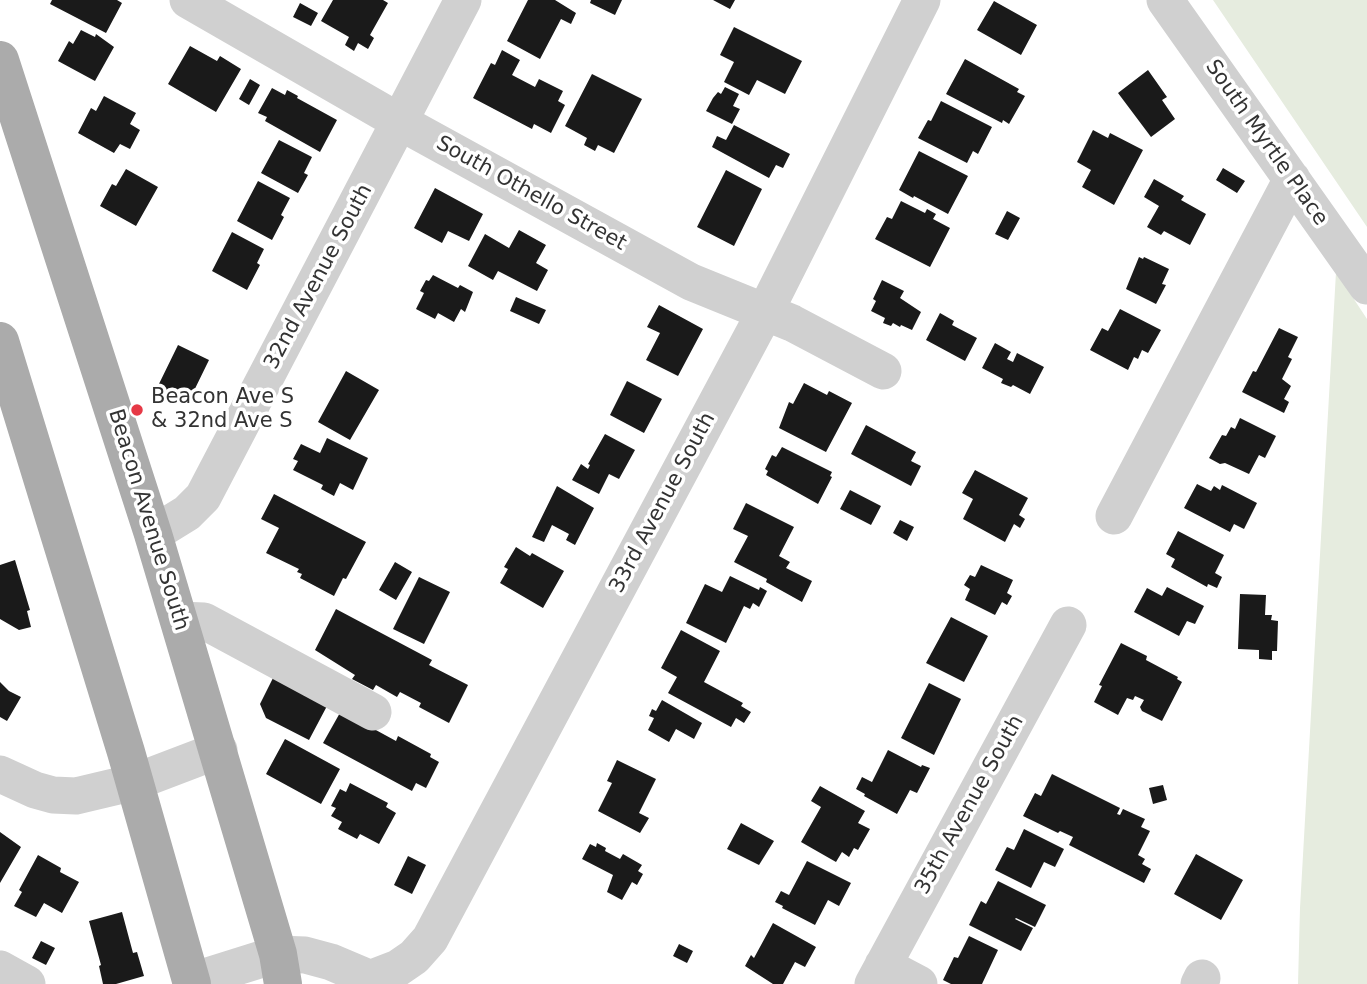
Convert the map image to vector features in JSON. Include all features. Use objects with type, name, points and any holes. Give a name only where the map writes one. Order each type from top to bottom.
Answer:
[{"type":"main road","name":"Beacon Avenue South","points":[[0,60],[153,534],[219,750],[281,969]]},
{"type":"main road","points":[[0,341],[135,782],[192,983]]},
{"type":"street","name":"South Othello Street","points":[[188,0],[401,122],[691,282],[792,323],[883,371]]},
{"type":"street","name":"32nd Avenue South","points":[[153,534],[187,513],[203,497],[463,0]]},
{"type":"street","name":"33rd Avenue South","points":[[377,981],[414,957],[429,939],[765,312],[922,0]]},
{"type":"street","name":"South Myrtle Place","points":[[1165,0],[1367,286]]},
{"type":"street","points":[[1114,516],[1292,179]]},
{"type":"street","points":[[179,620],[204,621],[373,712]]},
{"type":"street","name":"35th Avenue South","points":[[878,974],[1068,625]]},
{"type":"street","points":[[0,774],[35,790],[76,796],[135,782],[219,750]]},
{"type":"street","points":[[192,983],[281,969],[305,955],[331,962],[377,981]]},
{"type":"street","points":[[0,969],[27,984]]},
{"type":"street","points":[[878,974],[919,984]]},
{"type":"shaded area","points":[[1213,0],[1367,0],[1367,227]]},
{"type":"shaded area","points":[[1336,272],[1367,319],[1367,984],[1298,984],[1300,908]]},
{"type":"building","points":[[52,0],[117,0],[122,3],[106,33],[50,4]]},
{"type":"building","points":[[333,0],[383,0],[388,3],[370,35],[374,38],[368,49],[358,43],[354,51],[345,45],[349,37],[321,21]]},
{"type":"building","points":[[528,0],[555,0],[576,13],[571,24],[561,19],[540,59],[507,41]]},
{"type":"building","points":[[591,0],[622,0],[615,15],[590,3]]},
{"type":"building","points":[[713,0],[735,0],[730,9]]},
{"type":"building","points":[[994,1],[1037,25],[1021,55],[977,30]]},
{"type":"building","points":[[300,3],[318,13],[311,26],[293,17]]},
{"type":"building","points":[[734,27],[802,61],[785,94],[757,80],[749,95],[724,82],[734,62],[720,55]]},
{"type":"building","points":[[81,30],[95,37],[96,34],[114,47],[95,81],[58,61],[69,41],[73,44]]},
{"type":"building","points":[[190,46],[217,61],[220,56],[241,69],[216,112],[168,84]]},
{"type":"building","points":[[502,50],[520,60],[512,75],[535,87],[539,79],[563,91],[558,101],[565,105],[551,133],[534,124],[532,129],[473,98],[491,63],[495,65]]},
{"type":"building","points":[[965,59],[1019,89],[1017,92],[1025,96],[1009,124],[1003,120],[1002,123],[946,94]]},
{"type":"building","points":[[1148,70],[1167,97],[1162,100],[1175,119],[1151,137],[1118,93]]},
{"type":"building","points":[[592,74],[642,99],[614,153],[598,145],[595,151],[584,145],[587,138],[565,126]]},
{"type":"building","points":[[250,79],[260,85],[249,105],[239,99]]},
{"type":"building","points":[[725,87],[739,94],[733,106],[740,109],[732,124],[706,111],[713,98],[718,92],[721,94]]},
{"type":"building","points":[[272,88],[285,95],[287,90],[337,120],[320,152],[265,121],[267,117],[258,113]]},
{"type":"building","points":[[104,96],[136,113],[130,124],[140,130],[130,149],[120,144],[114,153],[78,133],[91,108],[96,111]]},
{"type":"building","points":[[941,101],[992,127],[978,154],[973,151],[967,163],[918,138]]},
{"type":"building","points":[[734,125],[790,154],[783,168],[776,165],[769,178],[712,147],[717,136],[726,140]]},
{"type":"building","points":[[1093,130],[1108,138],[1110,133],[1143,150],[1114,205],[1082,187],[1091,170],[1077,162]]},
{"type":"building","points":[[279,140],[312,157],[304,173],[308,175],[298,193],[261,173]]},
{"type":"building","points":[[919,151],[968,176],[948,214],[899,190]]},
{"type":"building","points":[[1223,168],[1245,181],[1237,193],[1216,180]]},
{"type":"building","points":[[126,169],[158,187],[136,226],[100,206],[112,184],[116,186]]},
{"type":"building","points":[[726,170],[762,189],[734,246],[697,227]]},
{"type":"building","points":[[1154,179],[1184,196],[1181,200],[1206,214],[1190,245],[1164,231],[1161,235],[1147,227],[1159,206],[1144,197]]},
{"type":"building","points":[[258,181],[290,198],[272,240],[237,221]]},
{"type":"building","points":[[435,188],[483,214],[469,241],[448,231],[442,243],[414,228]]},
{"type":"building","points":[[901,201],[925,213],[927,209],[936,214],[933,219],[950,228],[930,267],[875,239],[887,217],[892,219]]},
{"type":"building","points":[[1007,211],[1020,218],[1008,240],[995,234]]},
{"type":"building","points":[[519,230],[546,245],[536,263],[548,270],[537,291],[498,271],[493,280],[468,266],[485,234],[509,248]]},
{"type":"building","points":[[232,232],[264,249],[257,263],[260,265],[247,290],[212,271]]},
{"type":"building","points":[[1139,257],[1169,269],[1162,284],[1166,285],[1156,304],[1126,289]]},
{"type":"building","points":[[433,275],[458,288],[460,285],[473,292],[465,312],[461,309],[454,322],[438,313],[435,319],[416,309],[424,293],[420,291],[426,280],[429,281]]},
{"type":"building","points":[[882,280],[904,291],[900,298],[921,312],[912,330],[893,323],[891,326],[883,323],[885,318],[871,311],[876,301],[873,299]]},
{"type":"building","points":[[516,297],[546,310],[539,324],[510,311]]},
{"type":"building","points":[[659,305],[703,329],[678,376],[646,360],[660,333],[647,327]]},
{"type":"building","points":[[1120,309],[1161,330],[1148,353],[1142,350],[1138,359],[1134,357],[1128,370],[1090,350],[1102,328],[1108,331]]},
{"type":"building","points":[[940,313],[954,321],[952,325],[977,338],[965,361],[926,340]]},
{"type":"building","points":[[1279,328],[1298,337],[1288,357],[1292,359],[1282,379],[1291,386],[1284,399],[1289,402],[1284,413],[1242,392],[1253,371],[1256,372]]},
{"type":"building","points":[[995,343],[1011,352],[1007,359],[1013,362],[1017,353],[1044,367],[1030,394],[1013,385],[1011,387],[1001,383],[1003,379],[982,368]]},
{"type":"building","points":[[178,345],[209,360],[187,405],[156,390]]},
{"type":"building","points":[[346,371],[379,390],[350,440],[318,422]]},
{"type":"building","points":[[627,381],[662,399],[644,433],[610,415]]},
{"type":"building","points":[[804,383],[827,395],[829,391],[852,403],[826,452],[779,428],[789,402],[793,404]]},
{"type":"building","points":[[1240,418],[1276,436],[1265,458],[1259,455],[1249,474],[1209,458],[1222,435],[1226,436],[1231,427],[1235,429]]},
{"type":"building","points":[[866,425],[916,452],[911,461],[921,466],[911,486],[851,454]]},
{"type":"building","points":[[605,434],[635,450],[619,479],[609,474],[599,494],[572,480],[581,464],[588,469],[588,464]]},
{"type":"building","points":[[327,438],[368,458],[353,490],[340,483],[334,496],[321,489],[323,485],[293,470],[298,461],[293,459],[301,444],[320,453]]},
{"type":"building","points":[[782,447],[832,472],[818,504],[766,475],[768,471],[765,469],[772,455],[776,457]]},
{"type":"building","points":[[975,470],[1028,498],[1019,515],[1025,519],[1020,528],[1014,524],[1005,542],[963,519],[973,499],[962,493]]},
{"type":"building","points":[[1197,484],[1211,491],[1214,486],[1220,490],[1222,485],[1257,503],[1244,529],[1234,524],[1230,532],[1184,508]]},
{"type":"building","points":[[557,486],[594,508],[575,545],[566,540],[569,534],[552,525],[544,542],[532,537]]},
{"type":"building","points":[[850,490],[881,506],[871,525],[840,509]]},
{"type":"building","points":[[274,494],[366,542],[334,596],[300,578],[302,574],[297,572],[299,569],[266,553],[279,528],[261,519]]},
{"type":"building","points":[[746,503],[794,527],[779,556],[790,562],[786,568],[812,581],[802,602],[734,562],[748,536],[733,529]]},
{"type":"building","points":[[900,520],[914,527],[907,541],[893,533]]},
{"type":"building","points":[[1178,531],[1224,555],[1215,573],[1222,577],[1217,588],[1208,584],[1207,587],[1171,567],[1175,559],[1166,554]]},
{"type":"building","points":[[516,547],[564,571],[543,608],[500,583],[508,569],[504,567]]},
{"type":"building","points":[[15,560],[30,610],[27,611],[31,627],[19,630],[0,619],[0,565]]},
{"type":"building","points":[[395,562],[412,572],[396,600],[379,590]]},
{"type":"building","points":[[981,565],[1013,580],[1007,593],[1012,596],[1007,605],[1002,602],[995,615],[965,600],[970,589],[964,585],[970,575],[975,577]]},
{"type":"building","points":[[730,576],[767,591],[759,607],[753,603],[750,609],[744,606],[726,643],[686,623],[705,584],[722,592]]},
{"type":"building","points":[[419,577],[450,592],[424,644],[393,629]]},
{"type":"building","points":[[1167,587],[1204,606],[1195,624],[1187,621],[1179,636],[1134,612],[1147,588],[1162,596]]},
{"type":"building","points":[[1240,594],[1266,595],[1265,615],[1272,615],[1271,620],[1278,621],[1277,651],[1272,651],[1272,660],[1259,659],[1259,650],[1238,649]]},
{"type":"building","points":[[336,609],[432,660],[429,665],[468,685],[449,723],[419,707],[421,703],[400,692],[397,697],[376,685],[373,690],[352,679],[355,675],[315,650]]},
{"type":"building","points":[[951,617],[988,636],[964,682],[926,663]]},
{"type":"building","points":[[681,630],[720,651],[704,682],[743,703],[741,706],[751,712],[744,723],[736,718],[731,727],[668,693],[677,677],[661,668]]},
{"type":"building","points":[[1121,643],[1147,656],[1146,660],[1178,677],[1182,682],[1162,721],[1142,711],[1140,707],[1144,700],[1135,696],[1133,700],[1127,698],[1118,715],[1094,702],[1102,686],[1099,685]]},
{"type":"building","points":[[273,678],[327,706],[309,740],[266,718],[260,704]]},
{"type":"building","points":[[0,682],[21,697],[7,721],[0,717]]},
{"type":"building","points":[[929,683],[961,699],[934,755],[901,738]]},
{"type":"building","points":[[662,700],[702,723],[694,739],[676,729],[669,742],[648,730],[654,718],[649,716],[652,709],[656,711]]},
{"type":"building","points":[[341,711],[396,741],[398,736],[431,754],[430,757],[439,762],[426,788],[416,783],[412,791],[323,743]]},
{"type":"building","points":[[285,739],[340,769],[321,804],[266,774]]},
{"type":"building","points":[[888,750],[921,767],[930,768],[917,793],[910,790],[897,814],[856,789],[862,777],[872,782]]},
{"type":"building","points":[[617,760],[656,779],[639,813],[649,818],[640,833],[598,811],[612,783],[607,781]]},
{"type":"building","points":[[1052,774],[1120,808],[1117,814],[1120,815],[1123,809],[1145,819],[1141,827],[1150,831],[1138,855],[1145,859],[1142,864],[1151,869],[1144,883],[1069,845],[1073,837],[1060,831],[1058,833],[1023,816],[1035,793],[1041,796]]},
{"type":"building","points":[[350,783],[388,803],[386,807],[396,813],[379,844],[360,834],[357,839],[338,829],[342,822],[331,816],[336,808],[331,806],[340,789],[346,792]]},
{"type":"building","points":[[1163,785],[1167,800],[1153,804],[1149,788]]},
{"type":"building","points":[[820,786],[865,811],[858,823],[870,829],[858,850],[854,848],[849,857],[842,852],[836,862],[801,842],[821,807],[811,801]]},
{"type":"building","points":[[741,823],[774,841],[759,865],[727,849]]},
{"type":"building","points":[[1024,829],[1064,849],[1055,867],[1044,862],[1031,888],[995,870],[1007,847],[1014,850]]},
{"type":"building","points":[[0,832],[21,847],[0,883]]},
{"type":"building","points":[[597,843],[620,859],[623,854],[642,865],[638,871],[643,874],[637,885],[632,882],[622,900],[607,892],[613,875],[582,859],[590,844],[596,847]]},
{"type":"building","points":[[1196,854],[1243,880],[1221,920],[1174,894]]},
{"type":"building","points":[[38,855],[79,882],[62,913],[44,903],[36,917],[14,906],[22,892],[19,890]]},
{"type":"building","points":[[408,856],[426,865],[412,894],[394,885]]},
{"type":"building","points":[[807,861],[851,883],[839,906],[828,900],[815,925],[775,902],[781,891],[789,895]]},
{"type":"building","points":[[998,881],[1046,905],[1035,927],[1015,919],[1033,928],[1021,951],[969,925],[981,901],[986,904]]},
{"type":"building","points":[[122,912],[133,953],[137,952],[144,976],[116,984],[103,984],[101,965],[89,921]]},
{"type":"building","points":[[773,923],[816,947],[805,967],[795,962],[783,984],[773,984],[745,966],[751,955],[754,958]]},
{"type":"building","points":[[969,936],[998,950],[982,984],[951,984],[943,980],[954,957],[958,958]]},
{"type":"building","points":[[41,941],[55,948],[46,965],[32,958]]},
{"type":"building","points":[[679,944],[693,951],[687,963],[673,956]]},
{"type":"place","name":"Beacon Ave S & 32nd Ave S","points":[[137,410]]}]
